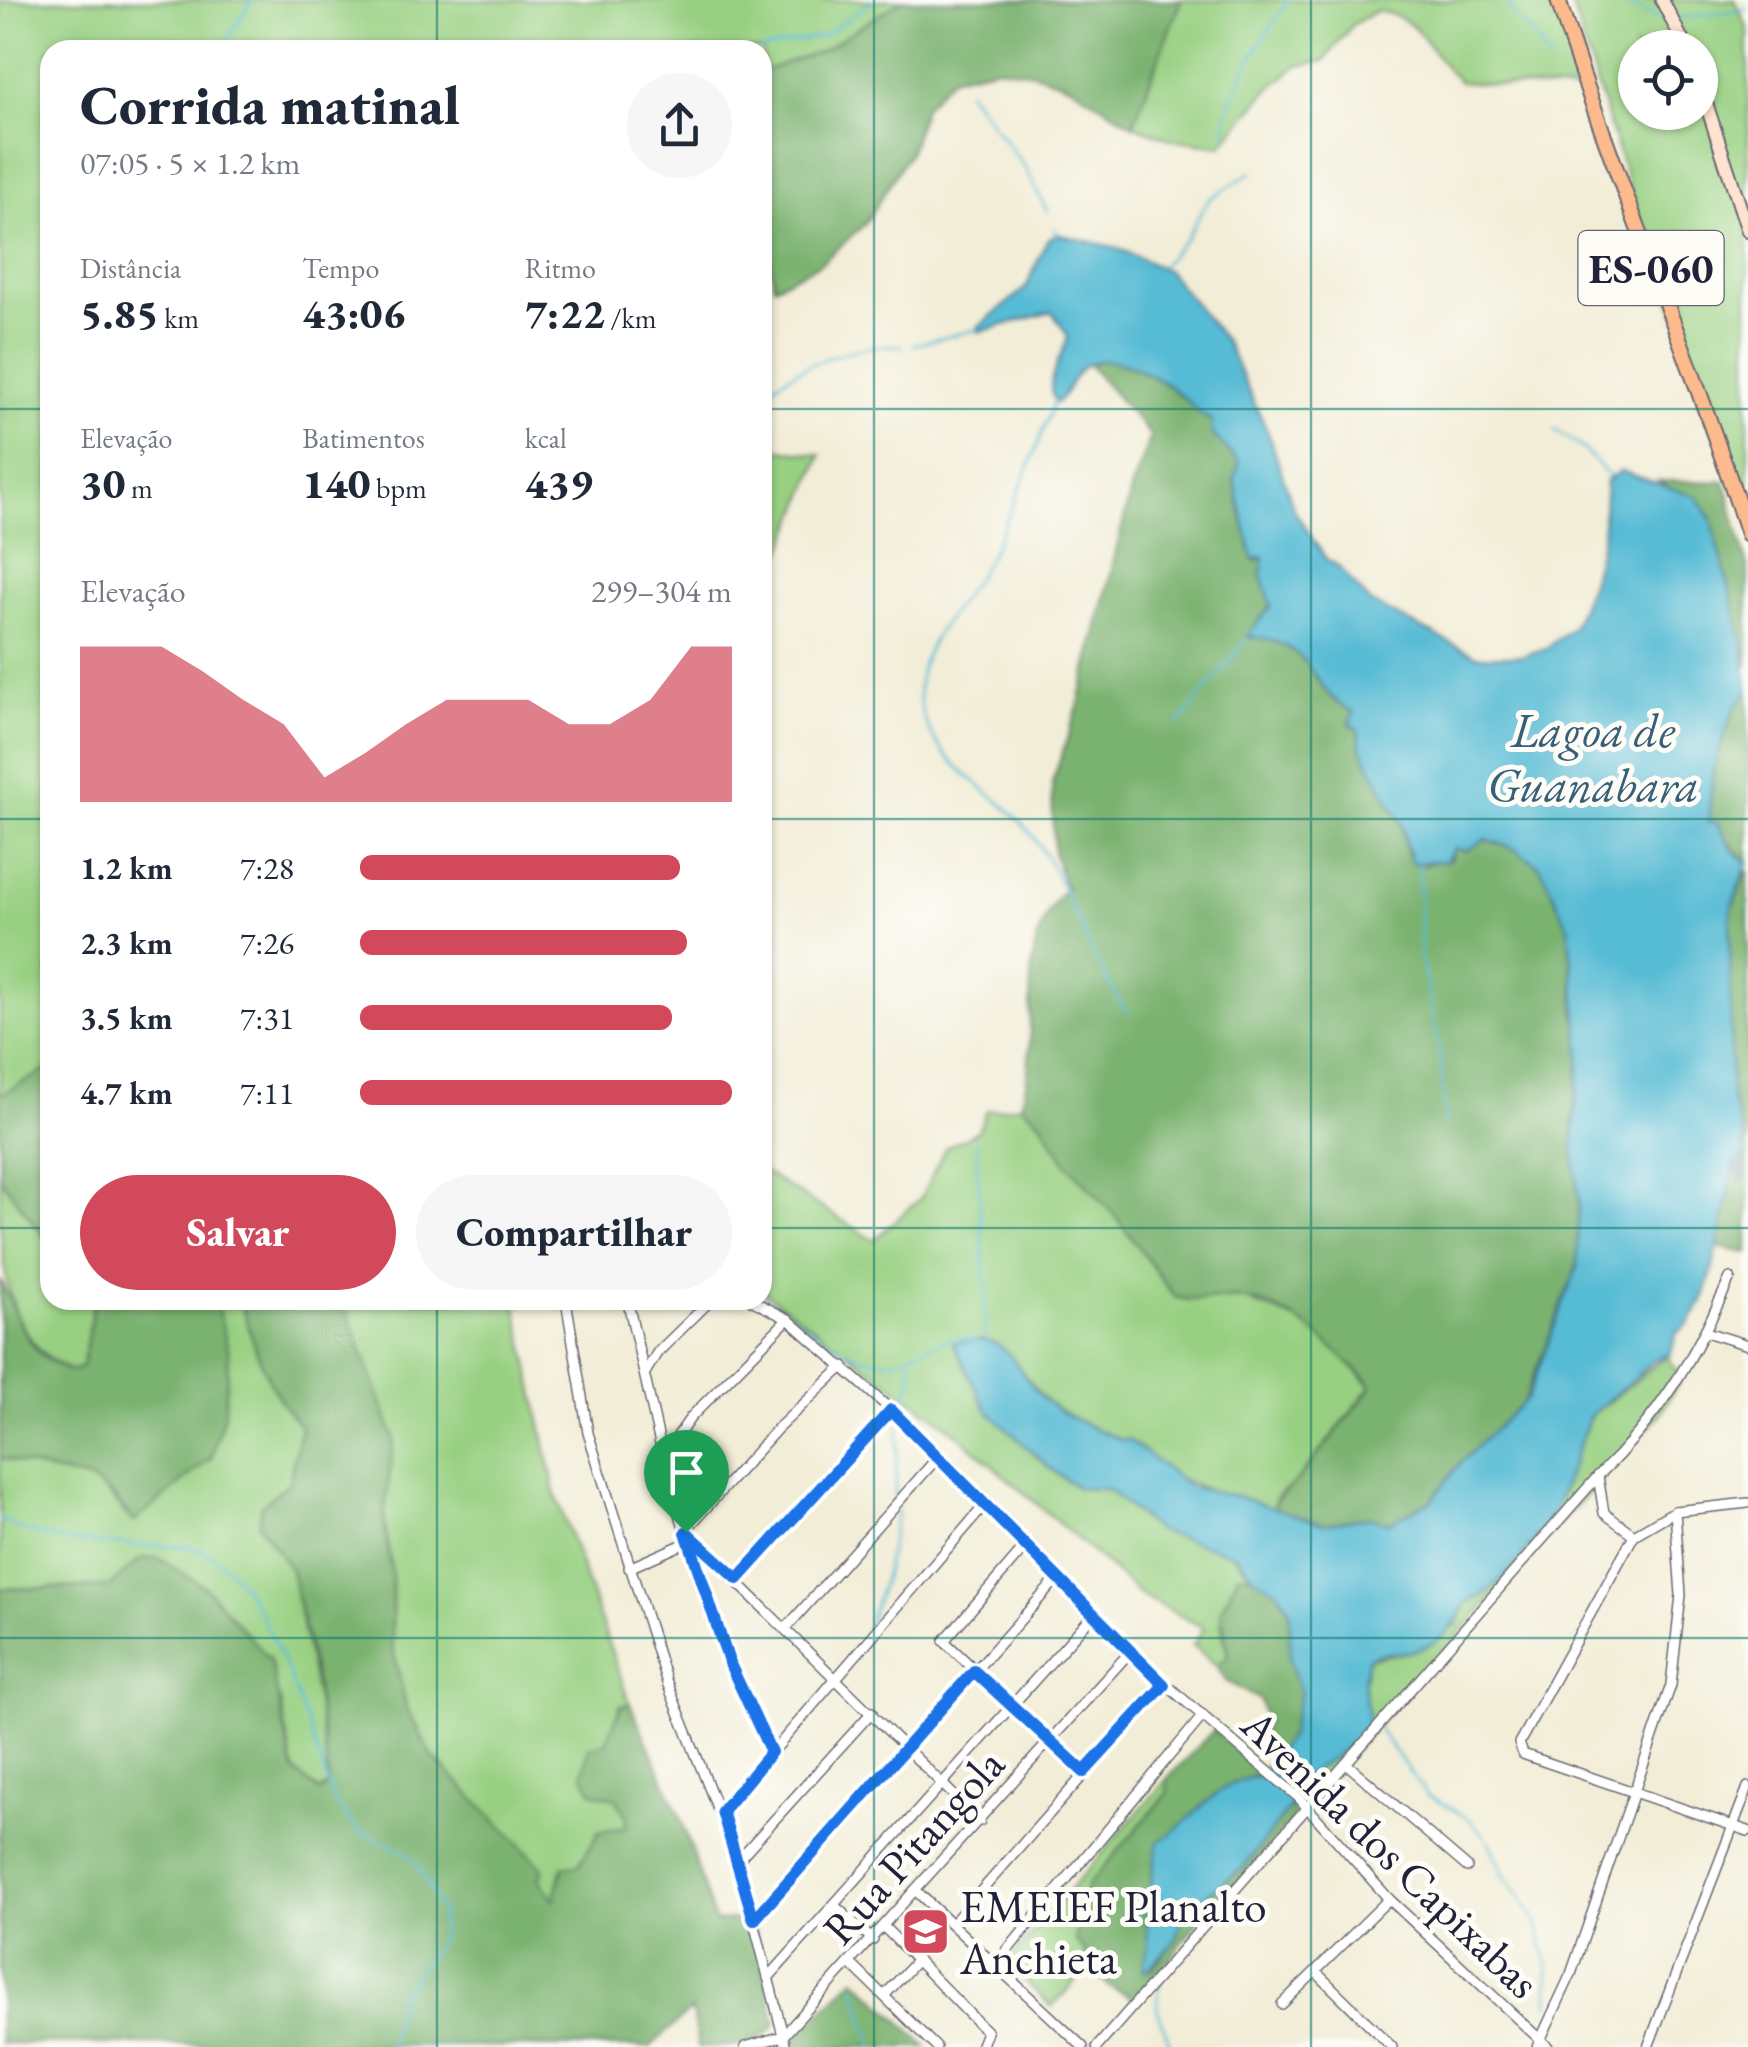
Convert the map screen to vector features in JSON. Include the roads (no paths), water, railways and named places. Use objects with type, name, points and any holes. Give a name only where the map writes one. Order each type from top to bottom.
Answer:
[{"type":"main road","name":"ES-060","points":[[1558,0],[1597,124],[1694,376],[1748,534]]},
{"type":"street","points":[[1662,0],[1677,30]]},
{"type":"street","points":[[1715,130],[1748,231]]},
{"type":"street","points":[[1098,2047],[1598,1476],[1636,1440],[1667,1401],[1706,1332],[1730,1278]]},
{"type":"street","points":[[568,1310],[588,1433],[673,1698],[722,1811],[738,1860],[785,2042],[744,2047]]},
{"type":"street","points":[[630,1310],[662,1457],[687,1537],[722,1644],[771,1752]]},
{"type":"street","points":[[646,1373],[657,1353],[701,1310]]},
{"type":"street","name":"Avenida dos Capixabas","points":[[770,1310],[788,1319],[891,1410],[1128,1653],[1201,1718],[1266,1768],[1308,1808],[1389,1900],[1542,2045]]},
{"type":"street","points":[[662,1457],[691,1417],[788,1319]]},
{"type":"street","points":[[1706,1332],[1748,1345]]},
{"type":"street","points":[[629,1568],[687,1537],[777,1429],[844,1366]]},
{"type":"street","points":[[738,1579],[891,1410]]},
{"type":"street","points":[[787,1627],[939,1456]]},
{"type":"street","points":[[1598,1476],[1608,1518],[1634,1535]]},
{"type":"street","points":[[1748,1503],[1674,1511],[1634,1535],[1519,1743],[1523,1754],[1748,1831]]},
{"type":"street","points":[[722,1811],[985,1505]]},
{"type":"street","points":[[1542,2045],[1571,1974],[1672,1685],[1680,1628],[1674,1511]]},
{"type":"street","points":[[687,1537],[738,1579],[980,1820]]},
{"type":"street","points":[[1024,1548],[946,1637],[946,1644],[1084,1772]]},
{"type":"street","points":[[754,1920],[1056,1580]]},
{"type":"street","points":[[768,1978],[1092,1616]]},
{"type":"street","name":"Rua Pitangola","points":[[785,2042],[1128,1653]]},
{"type":"street","points":[[952,1924],[1164,1685]]},
{"type":"street","points":[[738,1860],[872,1712]]},
{"type":"street","points":[[995,1965],[1201,1718]]},
{"type":"street","points":[[1348,1765],[1467,1867]]},
{"type":"street","points":[[1648,2047],[1748,1787]]},
{"type":"street","points":[[916,1891],[1083,2047]]},
{"type":"street","points":[[1282,2004],[1389,1900]]},
{"type":"street","points":[[836,1906],[873,1940]]},
{"type":"street","points":[[884,1927],[986,2032],[984,2043]]},
{"type":"street","points":[[885,1995],[917,1960]]},
{"type":"street","points":[[851,1964],[936,2047]]},
{"type":"street","points":[[1316,1972],[1392,2047]]},
{"type":"water","name":"Lagoa de Guanabara","points":[[1057,234],[1117,248],[1168,271],[1225,341],[1268,432],[1294,510],[1326,559],[1338,566],[1369,602],[1477,656],[1523,656],[1546,648],[1572,628],[1591,583],[1602,538],[1606,481],[1621,471],[1697,497],[1711,518],[1743,641],[1748,691],[1734,709],[1714,765],[1708,822],[1716,821],[1733,851],[1748,862],[1731,911],[1730,931],[1731,1097],[1744,1138],[1741,1184],[1737,1160],[1701,1304],[1690,1322],[1676,1333],[1671,1353],[1654,1361],[1590,1416],[1555,1510],[1517,1564],[1487,1593],[1466,1604],[1455,1623],[1432,1644],[1369,1658],[1364,1684],[1366,1727],[1341,1752],[1303,1777],[1298,1797],[1243,1868],[1185,1911],[1175,1941],[1146,1971],[1146,1910],[1158,1842],[1229,1785],[1257,1777],[1290,1736],[1300,1693],[1290,1659],[1290,1609],[1277,1590],[1256,1579],[1236,1555],[1158,1531],[1107,1489],[1078,1488],[1052,1470],[987,1410],[953,1343],[973,1340],[1000,1346],[1052,1406],[1091,1427],[1129,1440],[1190,1487],[1239,1497],[1323,1524],[1369,1517],[1388,1523],[1431,1501],[1461,1462],[1527,1398],[1577,1267],[1579,1202],[1573,1147],[1580,1054],[1568,927],[1541,867],[1515,849],[1485,839],[1467,851],[1454,848],[1446,861],[1411,863],[1401,823],[1361,748],[1358,730],[1350,724],[1354,712],[1326,691],[1301,657],[1271,641],[1247,636],[1271,606],[1261,572],[1264,557],[1253,559],[1234,480],[1239,463],[1211,432],[1212,420],[1149,374],[1107,361],[1083,367],[1056,403],[1052,379],[1068,336],[1052,312],[979,332],[978,327],[1026,288],[1047,240]]},
{"type":"waterway","points":[[227,40],[252,0]]},
{"type":"waterway","points":[[772,47],[825,35],[874,0]]},
{"type":"waterway","points":[[1226,134],[1231,101],[1239,82],[1289,0]]},
{"type":"waterway","points":[[1509,0],[1509,9],[1534,36],[1550,62]]},
{"type":"waterway","points":[[1611,0],[1665,19]]},
{"type":"waterway","points":[[1678,18],[1748,9]]},
{"type":"waterway","points":[[967,91],[1026,169],[1047,211]]},
{"type":"waterway","points":[[1162,265],[1187,237],[1208,200],[1252,172]]},
{"type":"waterway","points":[[1054,228],[1057,236]]},
{"type":"waterway","points":[[913,345],[979,329]]},
{"type":"waterway","points":[[772,387],[809,365],[847,352],[903,346]]},
{"type":"waterway","points":[[1054,402],[990,555],[933,640],[923,662],[919,685],[921,710],[943,752],[1010,811],[1034,838],[1127,1012]]},
{"type":"waterway","points":[[1555,430],[1582,448],[1609,476]]},
{"type":"waterway","points":[[1179,723],[1248,638]]},
{"type":"waterway","points":[[1419,864],[1421,958],[1440,1051],[1446,1127]]},
{"type":"waterway","points":[[976,1142],[986,1296],[984,1338]]},
{"type":"waterway","points":[[772,1303],[841,1348],[876,1360],[904,1357],[952,1339],[974,1340]]},
{"type":"waterway","points":[[900,1414],[912,1377],[910,1355]]},
{"type":"waterway","points":[[895,1498],[899,1422]]},
{"type":"waterway","points":[[866,1630],[884,1578],[897,1511]]},
{"type":"waterway","points":[[0,1519],[35,1534],[72,1541],[201,1550],[224,1564],[245,1590],[283,1661],[334,1801],[359,1832],[404,1851],[419,1867],[441,1910],[442,1937],[398,2000],[390,2047]]},
{"type":"waterway","points":[[1379,1730],[1427,1795],[1468,1818],[1487,1838],[1505,1877],[1536,1920],[1549,1968],[1549,2005]]},
{"type":"waterway","points":[[1160,1981],[1157,2008],[1171,2047]]},
{"type":"waterway","points":[[855,1986],[873,2047]]},
{"type":"place","name":"EMEIEF Planalto Anchieta","points":[[925,1932]]}]
